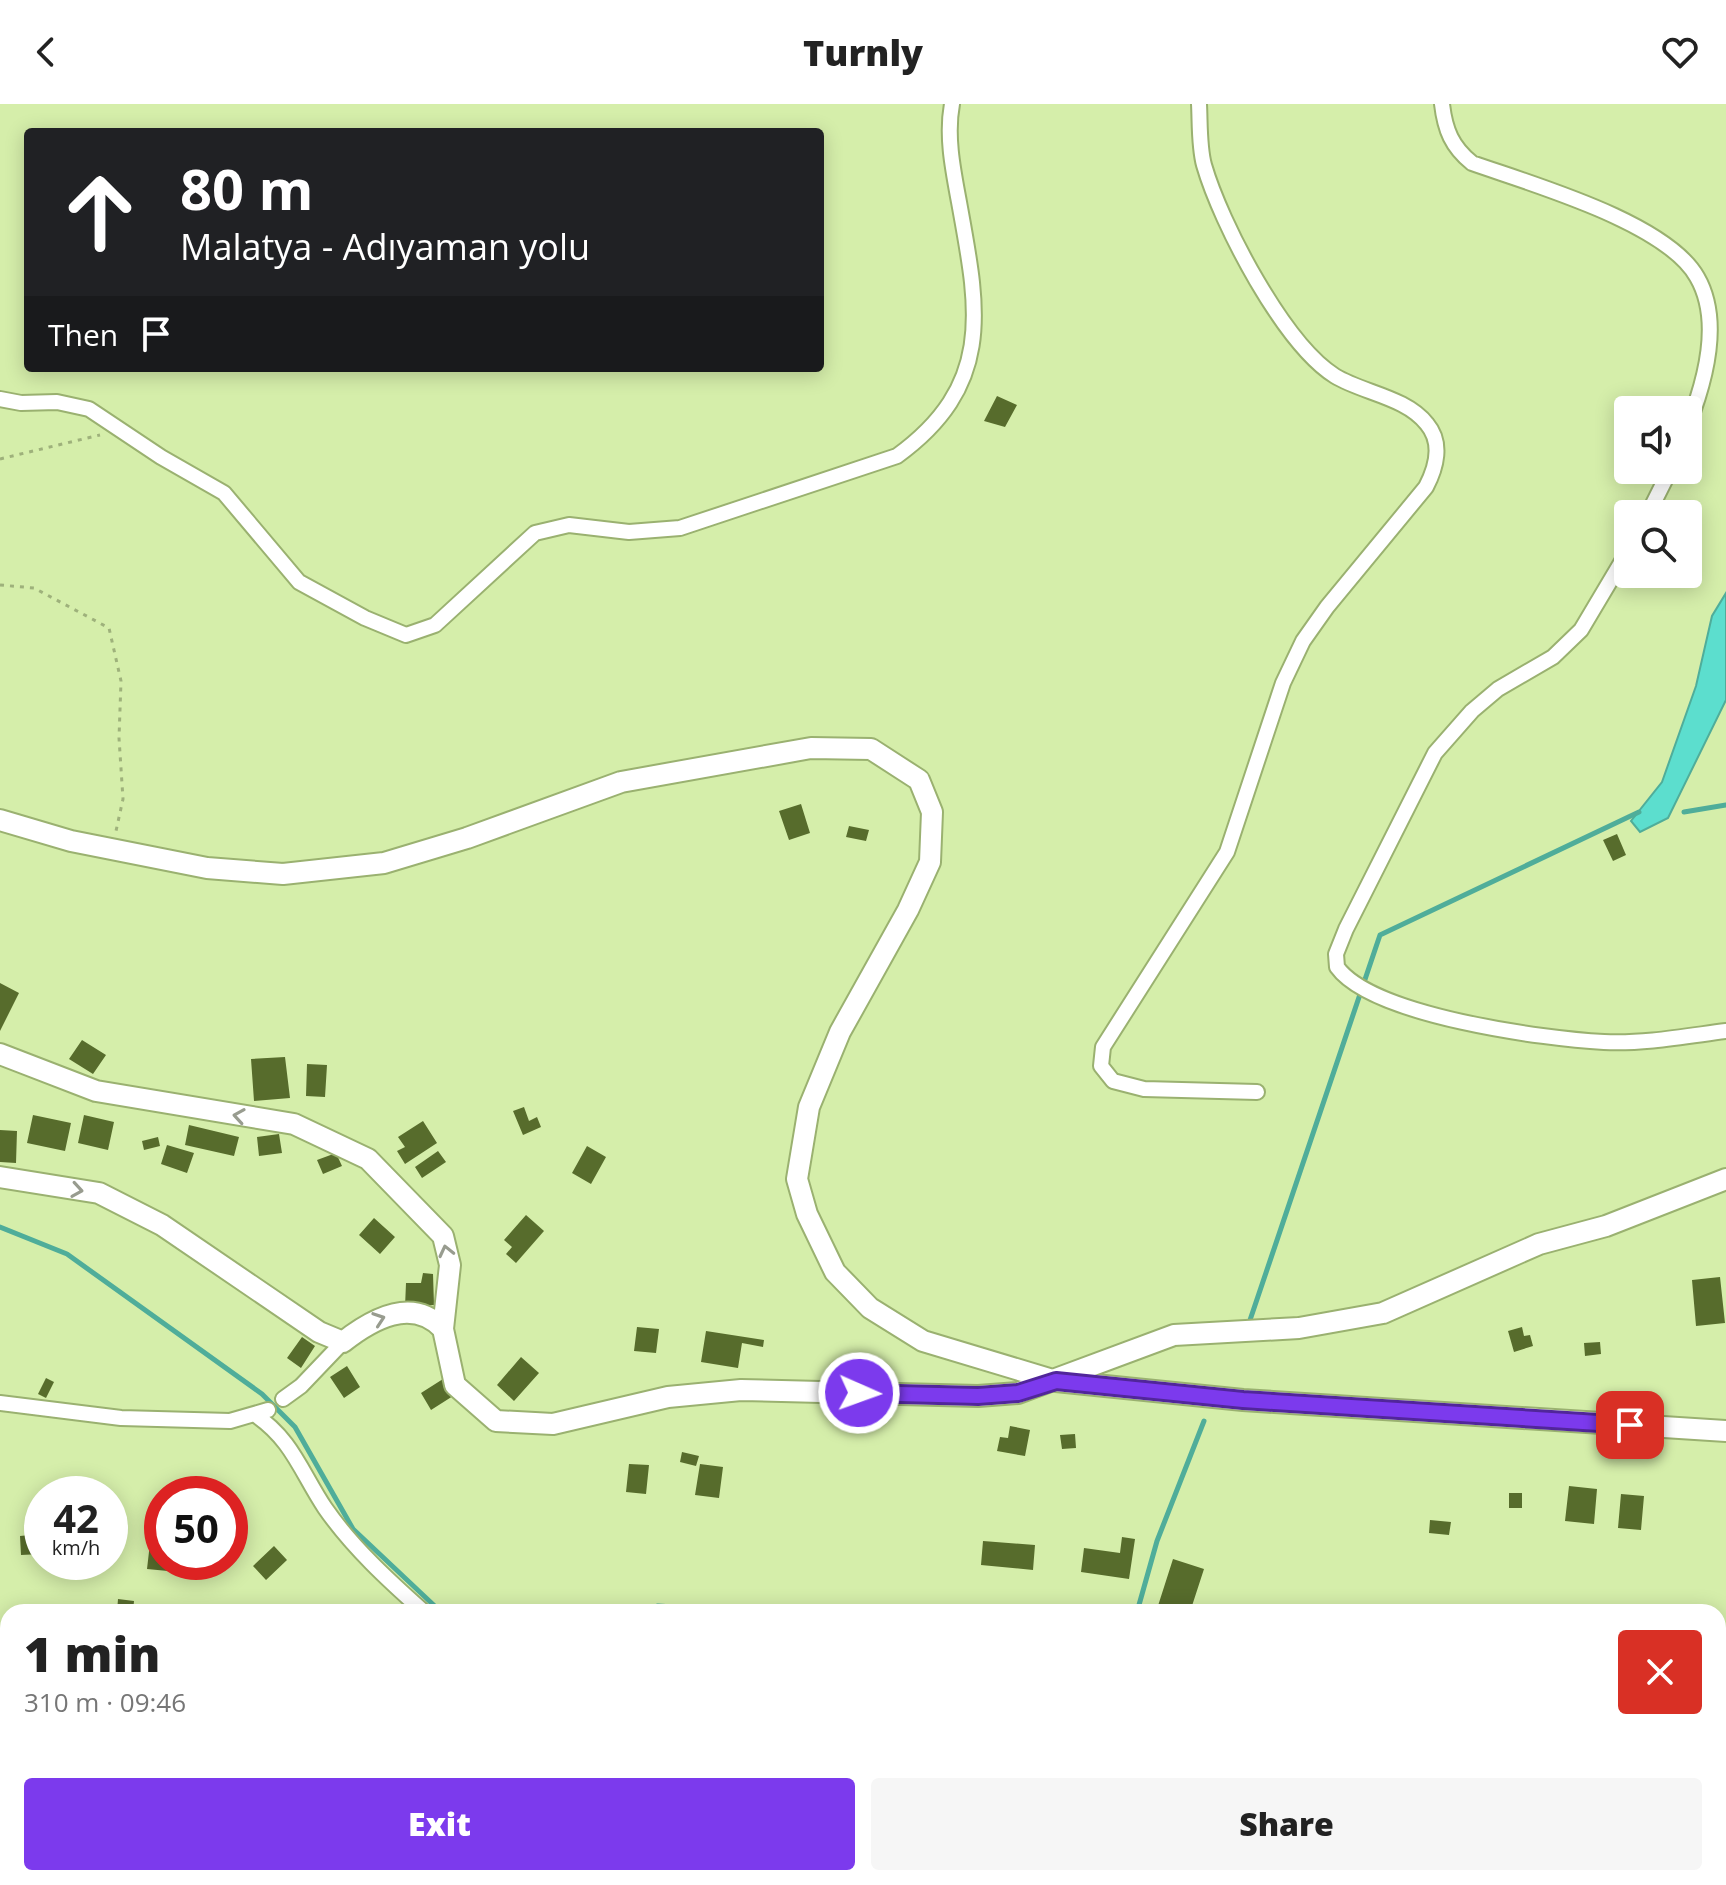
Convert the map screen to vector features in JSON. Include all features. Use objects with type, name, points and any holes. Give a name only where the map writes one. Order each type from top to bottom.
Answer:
[{"type":"main road","points":[[0,820],[112,849],[207,868],[283,874],[384,863],[467,838],[621,782],[811,748],[871,749],[919,780],[932,812],[930,862],[908,910],[840,1032],[809,1107],[797,1179],[807,1214],[835,1272],[870,1308],[923,1341],[1056,1381],[1243,1400],[1726,1431]]},
{"type":"main road","points":[[0,1054],[96,1091],[294,1124],[368,1159],[443,1236],[450,1265],[443,1329],[455,1385],[496,1421],[553,1424],[668,1397],[741,1390],[978,1396],[1018,1393],[1174,1335],[1299,1328],[1383,1313],[1539,1244],[1606,1226],[1726,1179]]},
{"type":"main road","points":[[0,1177],[99,1193],[162,1225],[319,1332],[343,1342],[372,1319],[406,1312],[435,1320],[443,1329]]},
{"type":"street","points":[[0,399],[21,403],[57,402],[89,409],[224,493],[299,582],[365,618],[406,635],[435,625],[535,533],[569,525],[629,532],[680,528],[897,456],[922,437],[949,404],[965,373],[975,337],[971,271],[951,162],[952,104]]},
{"type":"street","points":[[1199,104],[1203,163],[1223,216],[1277,313],[1300,346],[1308,356],[1337,377],[1409,409],[1428,424],[1436,444],[1436,468],[1426,487],[1327,607],[1303,641],[1283,683],[1227,852],[1103,1047],[1101,1066],[1113,1081],[1144,1089],[1257,1092]]},
{"type":"street","points":[[1442,104],[1444,121],[1455,149],[1472,163],[1631,223],[1680,256],[1698,277],[1709,314],[1707,353],[1699,396]]},
{"type":"street","points":[[1614,575],[1581,630],[1553,657],[1498,689],[1472,711],[1435,753],[1413,791],[1336,954],[1337,967],[1353,981],[1417,1012],[1533,1035],[1606,1043],[1726,1031]]},
{"type":"street","points":[[283,1399],[301,1386],[343,1342]]},
{"type":"street","points":[[0,1403],[121,1418],[230,1421],[261,1412],[276,1428],[325,1508],[367,1560],[415,1604]]},
{"type":"path","points":[[0,459],[119,430]]},
{"type":"path","points":[[0,585],[34,588],[109,628],[121,681],[119,738],[123,799],[112,849]]},
{"type":"water","points":[[1726,593],[1726,700],[1668,818],[1640,832],[1631,821],[1662,782],[1696,686],[1712,616]]},
{"type":"building","points":[[997,396],[1017,405],[1005,427],[984,421]]},
{"type":"building","points":[[801,804],[810,833],[789,840],[779,811]]},
{"type":"building","points":[[849,826],[869,830],[866,841],[846,837]]},
{"type":"building","points":[[1617,834],[1626,855],[1613,861],[1603,840]]},
{"type":"building","points":[[0,983],[19,993],[0,1031]]},
{"type":"building","points":[[82,1040],[106,1055],[93,1074],[69,1059]]},
{"type":"building","points":[[285,1057],[290,1098],[254,1101],[251,1059]]},
{"type":"building","points":[[307,1064],[327,1065],[325,1097],[306,1096]]},
{"type":"building","points":[[524,1107],[529,1121],[537,1117],[541,1127],[523,1135],[513,1111]]},
{"type":"building","points":[[33,1115],[71,1123],[65,1151],[27,1143]]},
{"type":"building","points":[[84,1115],[114,1122],[108,1150],[78,1143]]},
{"type":"building","points":[[423,1121],[437,1143],[405,1164],[397,1151],[405,1147],[398,1137]]},
{"type":"building","points":[[189,1125],[239,1137],[234,1156],[185,1145]]},
{"type":"building","points":[[0,1130],[17,1131],[16,1163],[0,1162]]},
{"type":"building","points":[[279,1134],[282,1153],[259,1156],[257,1137]]},
{"type":"building","points":[[158,1137],[160,1146],[144,1150],[142,1141]]},
{"type":"building","points":[[167,1145],[194,1153],[187,1173],[161,1164]]},
{"type":"building","points":[[587,1146],[606,1157],[591,1184],[572,1173]]},
{"type":"building","points":[[438,1151],[446,1162],[422,1178],[415,1167]]},
{"type":"building","points":[[336,1153],[342,1166],[323,1174],[317,1160]]},
{"type":"building","points":[[526,1215],[544,1231],[516,1263],[506,1254],[512,1247],[504,1240]]},
{"type":"building","points":[[374,1218],[395,1237],[380,1254],[359,1235]]},
{"type":"building","points":[[423,1273],[433,1274],[434,1305],[405,1307],[406,1283],[421,1283]]},
{"type":"building","points":[[1720,1277],[1725,1323],[1696,1326],[1692,1280]]},
{"type":"building","points":[[637,1327],[659,1329],[656,1353],[634,1351]]},
{"type":"building","points":[[1522,1327],[1524,1336],[1530,1335],[1533,1346],[1514,1352],[1508,1331]]},
{"type":"building","points":[[706,1331],[764,1340],[763,1347],[742,1343],[738,1368],[701,1362]]},
{"type":"building","points":[[302,1337],[315,1346],[301,1368],[287,1358]]},
{"type":"building","points":[[1600,1342],[1601,1354],[1585,1356],[1584,1343]]},
{"type":"building","points":[[521,1357],[539,1373],[514,1401],[497,1385]]},
{"type":"building","points":[[347,1366],[360,1387],[344,1398],[330,1377]]},
{"type":"building","points":[[46,1378],[54,1382],[46,1398],[38,1394]]},
{"type":"building","points":[[443,1379],[453,1396],[431,1410],[421,1393]]},
{"type":"building","points":[[1010,1426],[1030,1430],[1025,1456],[997,1451],[1000,1437],[1008,1438]]},
{"type":"building","points":[[1075,1434],[1076,1448],[1062,1449],[1060,1435]]},
{"type":"building","points":[[682,1452],[699,1456],[696,1466],[680,1462]]},
{"type":"building","points":[[629,1464],[649,1465],[646,1494],[626,1492]]},
{"type":"building","points":[[700,1464],[723,1467],[719,1498],[695,1495]]},
{"type":"building","points":[[1569,1486],[1597,1489],[1594,1524],[1565,1521]]},
{"type":"building","points":[[1509,1493],[1522,1493],[1522,1508],[1509,1508]]},
{"type":"building","points":[[1621,1494],[1644,1496],[1641,1530],[1618,1528]]},
{"type":"building","points":[[1430,1520],[1451,1522],[1449,1535],[1429,1533]]},
{"type":"building","points":[[20,1536],[24,1536],[24,1555],[21,1555]]},
{"type":"building","points":[[1122,1537],[1135,1539],[1129,1579],[1081,1572],[1084,1548],[1120,1553]]},
{"type":"building","points":[[983,1541],[1035,1545],[1033,1570],[981,1565]]},
{"type":"building","points":[[274,1546],[287,1560],[266,1580],[253,1566]]},
{"type":"building","points":[[1173,1559],[1204,1569],[1193,1604],[1159,1604]]},
{"type":"building","points":[[118,1599],[134,1601],[134,1604],[118,1604]]},
{"type":"waterway","points":[[1684,812],[1726,805]]},
{"type":"waterway","points":[[1248,1326],[1380,935],[1639,812]]},
{"type":"waterway","points":[[0,1227],[67,1254],[262,1394],[295,1427],[353,1529],[433,1604]]},
{"type":"waterway","points":[[1139,1604],[1157,1541],[1204,1421]]},
{"type":"route","points":[[859,1393],[978,1396],[1018,1393],[1056,1381],[1243,1400],[1630,1425]]}]
